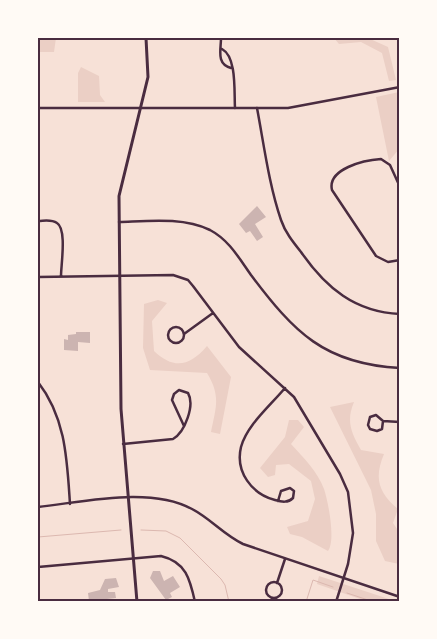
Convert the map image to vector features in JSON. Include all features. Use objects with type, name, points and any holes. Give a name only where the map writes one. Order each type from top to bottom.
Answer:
[{"type":"main road","points":[[137,602],[123,444],[119,276],[120,190],[148,77],[146,38]]},
{"type":"street","points":[[221,38],[221,61],[231,68]]},
{"type":"street","points":[[222,49],[230,56],[234,78],[235,108]]},
{"type":"street","points":[[38,108],[296,107],[400,87]]},
{"type":"street","points":[[257,108],[278,209],[287,233],[313,270],[341,295],[370,310],[400,314]]},
{"type":"street","points":[[400,187],[393,169],[388,162],[381,159],[341,171],[334,175],[330,184],[332,190],[376,256],[388,262],[400,260]]},
{"type":"street","points":[[38,221],[56,222],[61,226],[63,235],[61,276]]},
{"type":"street","points":[[120,222],[186,223],[208,230],[230,246],[280,314],[311,340],[344,358],[366,364],[400,368]]},
{"type":"street","points":[[38,276],[180,276],[193,286],[239,347],[284,388],[302,408],[340,474],[348,492],[353,533],[336,602]]},
{"type":"street","points":[[184,334],[181,329],[175,328],[170,330],[169,335],[172,341],[178,342],[182,340],[184,334],[213,313]]},
{"type":"street","points":[[38,382],[55,412],[63,433],[70,504]]},
{"type":"street","points":[[278,501],[281,491],[285,488],[290,488],[294,491],[295,495],[290,501],[278,501],[268,498],[254,489],[243,474],[240,456],[248,433],[284,388]]},
{"type":"street","points":[[123,444],[173,439],[181,432],[184,426],[190,399],[188,393],[179,390],[174,394],[172,400],[184,426]]},
{"type":"street","points":[[384,421],[382,429],[377,431],[370,429],[368,425],[369,419],[373,416],[379,416],[384,421],[400,422]]},
{"type":"street","points":[[38,507],[128,498],[154,498],[180,504],[199,513],[234,540],[400,597]]},
{"type":"street","points":[[38,567],[161,556],[180,564],[187,571],[195,602]]},
{"type":"street","points":[[277,583],[285,559]]},
{"type":"street","points":[[272,582],[277,583],[281,587],[282,592],[278,596],[271,597],[267,591],[267,586],[272,582]]},
{"type":"shaded area","points":[[38,38],[56,38],[54,52],[38,52]]},
{"type":"shaded area","points":[[334,38],[368,38],[388,47],[396,80],[389,81],[382,53],[361,42],[339,44]]},
{"type":"shaded area","points":[[81,67],[99,76],[100,95],[105,102],[78,102],[78,73]]},
{"type":"shaded area","points":[[399,92],[399,149],[389,161],[376,97]]},
{"type":"shaded area","points":[[158,300],[167,303],[152,321],[154,351],[168,361],[182,363],[194,358],[207,346],[231,377],[220,434],[211,432],[216,408],[216,395],[207,373],[150,370],[143,348],[144,304]]},
{"type":"shaded area","points":[[354,402],[350,421],[361,450],[384,454],[379,477],[386,497],[398,509],[393,523],[399,532],[399,564],[385,561],[376,541],[376,514],[371,490],[330,407]]},
{"type":"shaded area","points":[[289,420],[298,420],[304,427],[291,444],[314,471],[324,489],[331,530],[328,551],[302,537],[290,534],[287,527],[308,521],[315,499],[311,481],[289,464],[276,465],[275,475],[268,477],[260,468],[285,437]]},
{"type":"shaded area","points":[[319,576],[395,601],[366,601],[317,584]]},
{"type":"building","points":[[257,206],[266,217],[255,224],[263,237],[257,241],[250,231],[246,233],[239,224]]},
{"type":"building","points":[[76,332],[90,332],[90,343],[78,342],[78,351],[64,350],[64,339],[68,340],[68,335],[76,334]]},
{"type":"building","points":[[153,571],[160,571],[164,581],[173,576],[180,587],[170,593],[172,597],[166,600],[150,578]]},
{"type":"building","points":[[116,578],[119,587],[108,589],[108,592],[115,592],[116,598],[89,601],[88,593],[100,590],[105,579]]},
{"type":"waterway","points":[[38,537],[121,530]]},
{"type":"waterway","points":[[141,530],[166,531],[180,538],[221,579],[225,585],[229,602]]},
{"type":"waterway","points":[[306,602],[313,580],[333,587]]},
{"type":"waterway","points":[[347,593],[374,602]]}]
